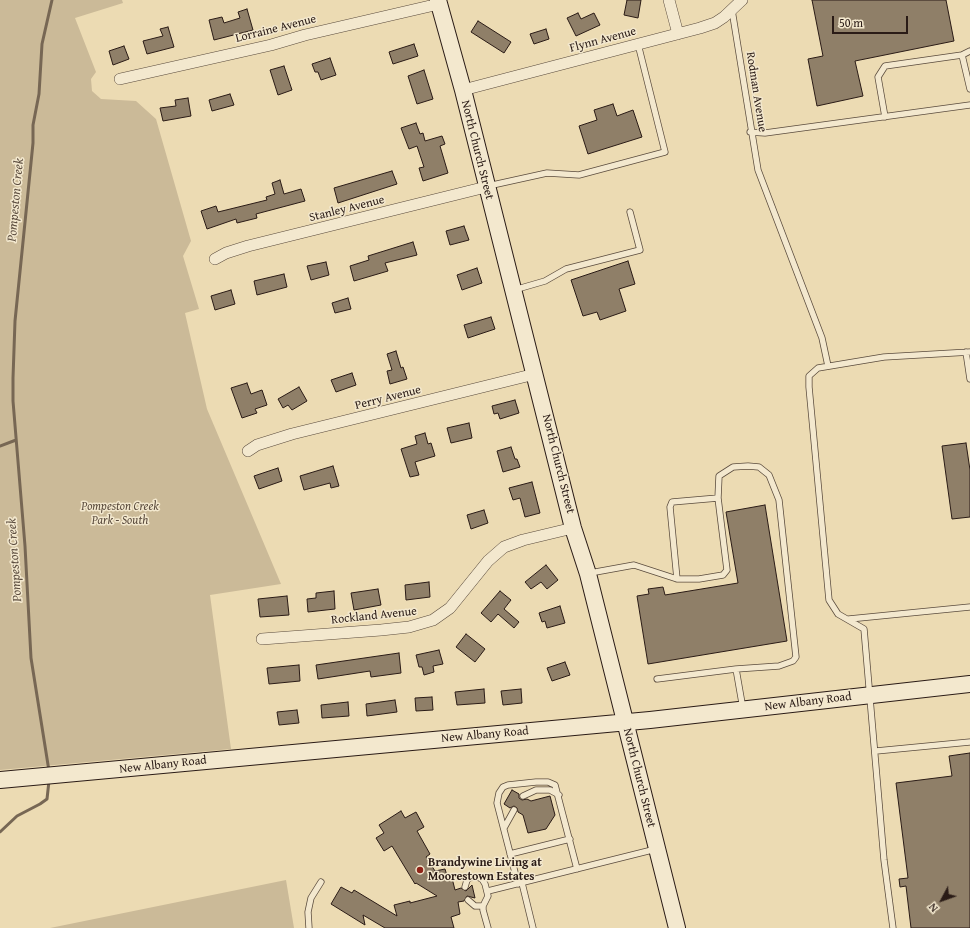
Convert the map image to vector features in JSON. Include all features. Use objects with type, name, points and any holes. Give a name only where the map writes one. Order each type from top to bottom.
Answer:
[{"type":"main road","name":"North Church Street","points":[[439,2],[463,90],[486,187],[514,290],[524,336],[574,528],[588,574],[677,928]]},
{"type":"main road","name":"New Albany Road","points":[[0,780],[625,722],[970,684]]},
{"type":"street","points":[[669,0],[678,34]]},
{"type":"street","name":"Flynn Avenue","points":[[463,90],[715,23],[742,0]]},
{"type":"street","name":"Lorraine Avenue","points":[[120,79],[271,45],[305,35],[439,2]]},
{"type":"street","name":"Stanley Avenue","points":[[215,260],[226,253],[248,246],[486,187]]},
{"type":"street","name":"Perry Avenue","points":[[248,451],[257,445],[292,434],[535,374]]},
{"type":"street","name":"Rockland Avenue","points":[[262,639],[409,627],[434,620],[450,608],[488,561],[504,547],[528,538],[574,528]]},
{"type":"lane","name":"Rodman Avenue","points":[[732,10],[750,132],[760,176],[822,338],[828,366]]},
{"type":"lane","points":[[486,187],[547,173],[579,175],[665,152],[638,44]]},
{"type":"lane","points":[[885,117],[878,77],[885,66],[962,55],[970,51]]},
{"type":"lane","points":[[962,55],[970,89]]},
{"type":"lane","points":[[750,132],[765,133],[970,105]]},
{"type":"lane","points":[[514,290],[545,281],[566,269],[640,250],[630,212]]},
{"type":"lane","points":[[893,928],[884,860],[876,751],[869,694],[869,669],[864,629],[838,614],[829,600],[809,387],[810,376],[818,368],[884,357],[968,352],[970,379]]},
{"type":"lane","points":[[588,574],[634,565],[677,579],[699,579],[723,575],[727,570],[718,498],[718,476],[733,467],[760,466],[769,475],[779,500],[796,657],[793,661],[779,666],[736,669],[657,679]]},
{"type":"lane","points":[[677,579],[670,507],[672,502],[718,498]]},
{"type":"lane","points":[[849,619],[970,607]]},
{"type":"lane","points":[[736,669],[743,709]]},
{"type":"lane","points":[[876,751],[970,742]]},
{"type":"lane","points":[[533,928],[510,854],[497,803],[499,793],[503,787],[529,782],[548,782],[555,785],[559,795],[577,869]]},
{"type":"lane","points":[[523,796],[536,790],[550,790],[559,795]]},
{"type":"lane","points":[[504,828],[514,810]]},
{"type":"lane","points":[[510,854],[570,839]]},
{"type":"lane","points":[[488,891],[656,849]]},
{"type":"lane","points":[[465,887],[467,880],[477,877],[482,879],[488,891],[488,896],[483,906],[488,928]]},
{"type":"lane","points":[[309,928],[308,912],[311,898],[321,882]]},
{"type":"lane","points":[[468,900],[471,904],[483,906]]},
{"type":"green space","name":"Pompeston Creek Park - South","points":[[0,0],[122,0],[123,3],[75,18],[96,72],[91,79],[92,91],[101,99],[136,101],[156,119],[191,241],[183,256],[199,309],[185,313],[207,409],[281,584],[210,595],[231,749],[0,770]]},
{"type":"green space","points":[[286,880],[294,928],[50,928]]},
{"type":"building","points":[[627,0],[641,0],[638,18],[624,15]]},
{"type":"building","points":[[812,0],[946,0],[954,41],[855,61],[863,96],[817,106],[808,59],[823,56]]},
{"type":"building","points":[[247,9],[253,30],[214,40],[209,20],[222,17],[224,23],[240,18],[238,12]]},
{"type":"building","points":[[578,13],[581,19],[594,13],[600,25],[576,36],[567,18]]},
{"type":"building","points":[[478,21],[511,42],[504,53],[471,32]]},
{"type":"building","points":[[168,27],[174,47],[147,54],[143,41],[163,36],[160,29]]},
{"type":"building","points":[[546,29],[549,39],[534,44],[530,34]]},
{"type":"building","points":[[414,44],[418,56],[393,64],[389,52]]},
{"type":"building","points":[[124,46],[129,59],[113,65],[109,51]]},
{"type":"building","points":[[330,58],[336,75],[321,80],[318,72],[315,72],[312,64]]},
{"type":"building","points":[[284,66],[292,90],[278,95],[270,70]]},
{"type":"building","points":[[424,70],[433,99],[417,104],[408,76]]},
{"type":"building","points":[[230,94],[234,105],[212,111],[209,100]]},
{"type":"building","points":[[188,98],[191,116],[163,121],[160,108],[176,106],[175,100]]},
{"type":"building","points":[[613,104],[617,116],[633,110],[642,137],[588,154],[579,126],[597,120],[594,110]]},
{"type":"building","points":[[416,123],[420,134],[423,133],[425,141],[442,136],[445,144],[440,146],[448,173],[423,181],[419,168],[424,167],[417,146],[409,149],[401,128]]},
{"type":"building","points":[[392,171],[397,184],[338,203],[334,188]]},
{"type":"building","points":[[280,180],[284,194],[301,189],[305,201],[256,214],[257,218],[237,223],[236,219],[207,229],[201,211],[216,206],[218,212],[267,200],[266,197],[275,194],[272,183]]},
{"type":"building","points":[[464,226],[469,240],[450,245],[446,231]]},
{"type":"building","points":[[413,242],[417,255],[385,263],[388,271],[354,281],[350,266],[369,260],[368,256]]},
{"type":"building","points":[[628,261],[635,284],[619,289],[626,311],[600,320],[597,312],[583,316],[571,280]]},
{"type":"building","points":[[326,262],[329,275],[311,280],[307,266]]},
{"type":"building","points":[[477,268],[482,283],[462,290],[457,275]]},
{"type":"building","points":[[284,274],[287,287],[257,295],[254,281]]},
{"type":"building","points":[[231,290],[235,304],[215,310],[211,296]]},
{"type":"building","points":[[348,298],[351,309],[335,313],[332,303]]},
{"type":"building","points":[[491,317],[495,329],[468,338],[464,325]]},
{"type":"building","points":[[396,351],[401,368],[403,367],[407,379],[390,384],[387,371],[392,370],[387,354]]},
{"type":"building","points":[[352,373],[356,385],[336,392],[331,380]]},
{"type":"building","points":[[247,383],[251,394],[262,390],[267,405],[255,409],[257,413],[242,418],[231,388]]},
{"type":"building","points":[[299,387],[307,401],[292,410],[288,405],[283,408],[278,399]]},
{"type":"building","points":[[515,400],[519,413],[500,419],[498,413],[494,414],[492,406]]},
{"type":"building","points":[[469,423],[472,438],[451,443],[447,428]]},
{"type":"building","points":[[425,433],[428,444],[431,443],[435,456],[415,462],[419,475],[410,477],[401,449],[417,444],[415,436]]},
{"type":"building","points":[[966,443],[970,470],[970,517],[952,519],[942,446]]},
{"type":"building","points":[[511,447],[515,459],[517,459],[520,467],[503,472],[497,451]]},
{"type":"building","points":[[333,466],[339,486],[331,488],[330,483],[304,490],[300,476]]},
{"type":"building","points":[[278,468],[282,481],[259,489],[254,476]]},
{"type":"building","points":[[532,482],[540,513],[525,517],[520,498],[513,500],[509,488]]},
{"type":"building","points":[[765,505],[787,641],[648,664],[637,596],[649,594],[648,589],[663,587],[665,595],[738,583],[726,512]]},
{"type":"building","points":[[484,510],[488,523],[471,529],[467,515]]},
{"type":"building","points":[[546,565],[558,580],[547,589],[541,582],[531,589],[525,582]]},
{"type":"building","points":[[429,582],[430,597],[406,600],[405,585]]},
{"type":"building","points":[[378,589],[381,605],[354,610],[351,593]]},
{"type":"building","points":[[334,591],[335,609],[308,612],[307,599],[316,598],[316,593]]},
{"type":"building","points":[[500,591],[511,600],[504,609],[519,622],[514,628],[498,614],[491,622],[481,613]]},
{"type":"building","points":[[287,596],[289,615],[260,617],[258,599]]},
{"type":"building","points":[[560,606],[565,623],[547,628],[545,621],[542,622],[539,613]]},
{"type":"building","points":[[466,634],[485,649],[475,662],[456,647]]},
{"type":"building","points":[[439,650],[443,664],[433,666],[434,672],[424,675],[422,667],[419,667],[416,655]]},
{"type":"building","points":[[399,653],[401,673],[371,677],[370,671],[318,679],[316,665]]},
{"type":"building","points":[[565,662],[570,675],[552,681],[547,668]]},
{"type":"building","points":[[299,665],[300,681],[269,684],[267,668]]},
{"type":"building","points":[[484,689],[485,703],[457,705],[455,692]]},
{"type":"building","points":[[521,689],[522,703],[503,705],[501,691]]},
{"type":"building","points":[[432,697],[433,710],[416,711],[415,698]]},
{"type":"building","points":[[395,700],[397,712],[367,716],[366,704]]},
{"type":"building","points":[[348,702],[349,716],[322,718],[321,705]]},
{"type":"building","points":[[297,710],[299,723],[279,725],[277,712]]},
{"type":"building","points":[[970,753],[970,928],[911,928],[906,886],[900,887],[899,879],[908,878],[896,783],[952,776],[949,756]]},
{"type":"building","points":[[512,790],[519,794],[519,798],[522,800],[527,799],[531,801],[550,796],[555,815],[546,829],[528,833],[523,815],[518,812],[517,808],[514,806],[510,808],[504,804]]},
{"type":"building","name":"Brandywine Living at Moorestown Estates","points":[[401,811],[405,818],[416,812],[424,827],[417,831],[430,854],[426,857],[435,871],[445,869],[448,879],[452,878],[455,890],[461,888],[466,891],[472,885],[475,898],[467,896],[464,901],[458,902],[460,914],[451,917],[454,928],[385,928],[363,915],[365,925],[331,904],[341,887],[352,893],[354,890],[397,916],[394,905],[410,901],[410,903],[437,896],[416,883],[415,884],[392,846],[384,851],[376,838],[384,833],[379,825]]},
{"type":"waterway","name":"Pompeston Creek","points":[[49,771],[31,658],[25,546],[13,401],[13,378],[15,321],[33,143],[33,125],[39,94],[42,44],[52,0]]},
{"type":"waterway","points":[[0,446],[16,440]]},
{"type":"waterway","name":"Pompeston Creek","points":[[0,832],[17,816],[47,799],[49,781]]},
{"type":"place","name":"Brandywine Living at Moorestown Estates","points":[[420,870]]}]
